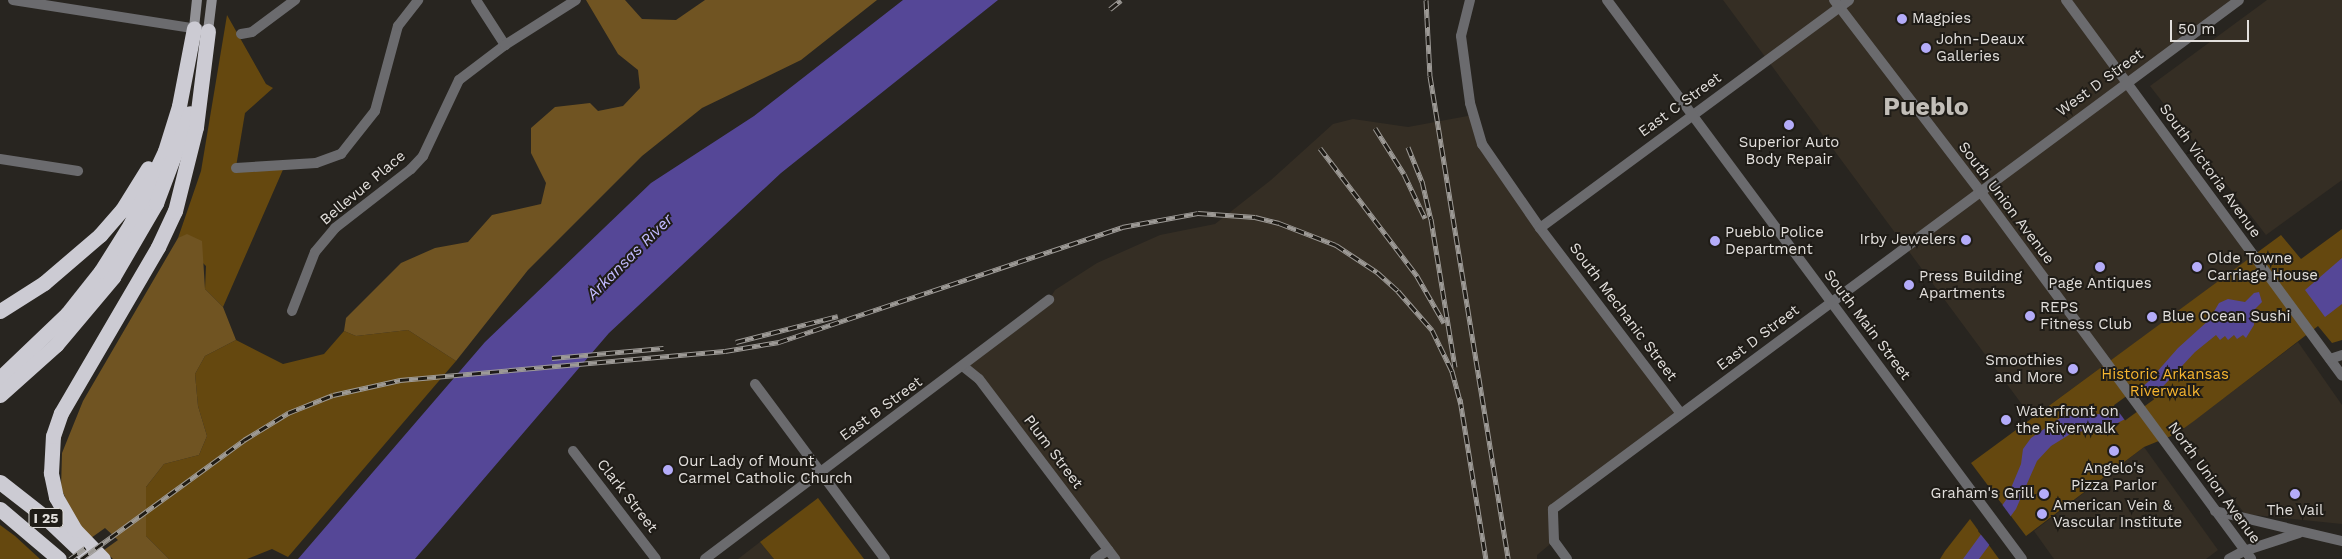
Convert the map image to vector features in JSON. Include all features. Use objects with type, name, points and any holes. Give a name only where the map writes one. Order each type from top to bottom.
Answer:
[{"type":"highway","points":[[104,559],[72,525],[56,498],[51,473],[53,436],[61,413],[158,247],[175,211],[196,127],[206,54],[201,30]]},
{"type":"highway","points":[[0,378],[67,314],[116,248],[154,176],[201,30]]},
{"type":"highway","points":[[0,395],[35,365],[76,323],[128,253],[171,169],[206,54]]},
{"type":"highway","points":[[0,311],[44,282],[111,223],[142,181],[178,106]]},
{"type":"highway","name":"I 25","points":[[0,482],[46,518],[89,559]]},
{"type":"highway","name":"I 25","points":[[0,509],[59,559]]},
{"type":"main road","points":[[197,0],[201,30]]},
{"type":"main road","points":[[201,30],[212,0]]},
{"type":"street","points":[[13,0],[201,30]]},
{"type":"street","points":[[241,34],[252,32],[295,0]]},
{"type":"street","points":[[236,168],[316,163],[341,154],[375,111],[398,26],[418,0]]},
{"type":"street","points":[[476,0],[505,45]]},
{"type":"street","points":[[1470,0],[1461,36],[1470,103],[1480,137],[1540,228]]},
{"type":"street","name":"East C Street","points":[[1540,228],[1693,115],[1837,4],[1849,0]]},
{"type":"street","name":"South Victoria Avenue","points":[[2066,0],[2342,376]]},
{"type":"street","name":"West D Street","points":[[1980,192],[2239,0]]},
{"type":"street","name":"Bellevue Place","points":[[292,311],[315,252],[335,228],[411,170],[423,156],[459,80],[505,45],[573,1]]},
{"type":"street","name":"South Main Street","points":[[1610,3],[2022,559]]},
{"type":"street","name":"South Union Avenue","points":[[1837,4],[1980,192],[2152,426]]},
{"type":"street","points":[[0,159],[78,172]]},
{"type":"street","name":"East D Street","points":[[1567,559],[1554,542],[1553,509],[1980,192]]},
{"type":"street","name":"South Mechanic Street","points":[[1540,228],[1681,414]]},
{"type":"street","name":"East B Street","points":[[705,559],[964,367],[1049,300]]},
{"type":"street","points":[[2330,359],[2342,355]]},
{"type":"street","name":"Plum Street","points":[[964,367],[980,379],[1115,559]]},
{"type":"street","points":[[756,384],[885,559]]},
{"type":"street","name":"North Union Avenue","points":[[2152,426],[2248,555]]},
{"type":"street","name":"Clark Street","points":[[573,451],[656,559]]},
{"type":"street","points":[[2215,510],[2342,541]]},
{"type":"street","points":[[2230,559],[2248,555],[2300,532]]},
{"type":"street","points":[[1096,559],[1108,550]]},
{"type":"shaded area","points":[[586,0],[625,0],[642,19],[676,20],[705,0],[877,0],[801,60],[702,108],[642,156],[528,270],[456,361],[408,330],[356,336],[344,331],[346,318],[401,263],[435,248],[468,242],[492,215],[541,204],[546,183],[531,153],[531,128],[555,107],[590,103],[598,111],[623,106],[640,88],[638,70],[618,54]]},
{"type":"shaded area","points":[[1723,0],[2239,0],[2126,82],[2254,256],[2032,418]]},
{"type":"shaded area","points":[[2267,0],[2342,0],[2342,180],[2266,235],[2150,86]]},
{"type":"shaded area","points":[[1473,115],[1482,144],[1681,414],[1553,509],[1554,541],[1537,555],[1537,559],[1115,559],[964,367],[1049,300],[1055,290],[1097,263],[1160,235],[1215,224],[1271,180],[1333,124],[1353,119],[1408,127]]},
{"type":"shaded area","points":[[187,234],[202,241],[205,289],[223,307],[236,340],[205,356],[195,374],[198,406],[207,436],[199,455],[164,464],[146,487],[146,536],[169,559],[113,559],[104,550],[118,540],[105,528],[91,538],[74,517],[61,488],[62,453],[83,401],[178,238]]},
{"type":"shaded area","points":[[2298,342],[2342,405],[2342,524],[2245,514],[2180,431]]},
{"type":"shaded area","points":[[2144,447],[2218,550],[2206,559],[2054,559],[2034,531]]},
{"type":"shaded area","points":[[760,542],[774,559],[738,559]]},
{"type":"green space","points":[[227,15],[266,84],[273,88],[245,113],[236,167],[285,165],[223,307],[205,289],[206,266],[178,238],[201,171]]},
{"type":"green space","name":"Historic Arkansas Riverwalk","points":[[2342,229],[2342,340],[2332,343],[2318,326],[2176,434],[2144,447],[2026,536],[1971,463],[2281,235],[2301,259]]},
{"type":"green space","points":[[408,330],[456,361],[288,557],[272,549],[247,559],[169,559],[146,536],[146,487],[164,464],[199,455],[207,436],[198,406],[195,374],[205,356],[236,340],[283,364],[324,354],[344,331],[356,336]]},
{"type":"green space","points":[[818,498],[864,559],[774,559],[760,542]]},
{"type":"green space","points":[[1970,519],[1999,559],[1940,559],[1945,551]]},
{"type":"green space","points":[[0,525],[15,536],[40,559],[0,559]]},
{"type":"water","name":"Arkansas River","points":[[903,0],[998,0],[781,173],[609,333],[415,559],[298,559],[485,342],[651,183],[754,116]]},
{"type":"water","points":[[2342,258],[2342,304],[2325,317],[2305,290]]},
{"type":"water","points":[[2259,292],[2262,302],[2253,311],[2254,325],[2246,338],[2243,335],[2237,339],[2234,335],[2228,340],[2225,336],[2220,340],[2216,335],[2195,352],[2155,395],[2127,418],[2112,426],[2072,433],[2051,446],[2037,461],[2016,509],[1979,559],[1963,559],[2006,500],[2021,464],[2023,449],[2031,438],[2063,416],[2102,414],[2119,407],[2148,382],[2178,348],[2209,320],[2219,303],[2228,299],[2245,302],[2254,293]]},
{"type":"pier","points":[[2143,384],[2154,399],[2125,421],[2114,405]]},
{"type":"pier","points":[[2001,503],[2012,518],[1991,547],[1978,531]]},
{"type":"railway","points":[[1110,9],[1121,0]]},
{"type":"railway","points":[[1426,0],[1430,76],[1508,559]]},
{"type":"railway","points":[[1375,128],[1404,174],[1425,218]]},
{"type":"railway","points":[[1408,147],[1422,181],[1431,219],[1455,367]]},
{"type":"railway","points":[[1320,148],[1417,276],[1444,323]]},
{"type":"railway","points":[[81,559],[244,440],[288,413],[333,395],[400,380],[725,351],[779,342],[1122,227],[1198,213],[1255,217],[1279,223],[1336,245],[1377,272],[1398,291],[1432,330],[1452,371],[1461,404]]},
{"type":"railway","points":[[736,342],[838,316]]},
{"type":"railway","points":[[552,358],[664,348]]},
{"type":"railway","points":[[1460,399],[1486,559]]},
{"type":"railway","points":[[70,559],[85,548]]},
{"type":"place","name":"Magpies","points":[[1902,19]]},
{"type":"place","name":"John-Deaux Galleries","points":[[1926,48]]},
{"type":"place","name":"Superior Auto Body Repair","points":[[1789,125]]},
{"type":"place","name":"Irby Jewelers","points":[[1966,240]]},
{"type":"place","name":"Pueblo Police Department","points":[[1715,241]]},
{"type":"place","name":"Page Antiques","points":[[2100,267]]},
{"type":"place","name":"Olde Towne Carriage House","points":[[2197,267]]},
{"type":"place","name":"Press Building Apartments","points":[[1909,285]]},
{"type":"place","name":"REPS Fitness Club","points":[[2030,316]]},
{"type":"place","name":"Blue Ocean Sushi","points":[[2152,317]]},
{"type":"place","name":"Smoothies and More","points":[[2073,369]]},
{"type":"place","name":"Waterfront on the Riverwalk","points":[[2006,420]]},
{"type":"place","name":"Angelo's Pizza Parlor","points":[[2114,451]]},
{"type":"place","name":"Our Lady of Mount Carmel Catholic Church","points":[[668,470]]},
{"type":"place","name":"Graham's Grill","points":[[2044,494]]},
{"type":"place","name":"The Vail","points":[[2295,494]]},
{"type":"place","name":"American Vein & Vascular Institute","points":[[2042,514]]},
{"type":"district","name":"Pueblo","points":[[1926,107]]}]
